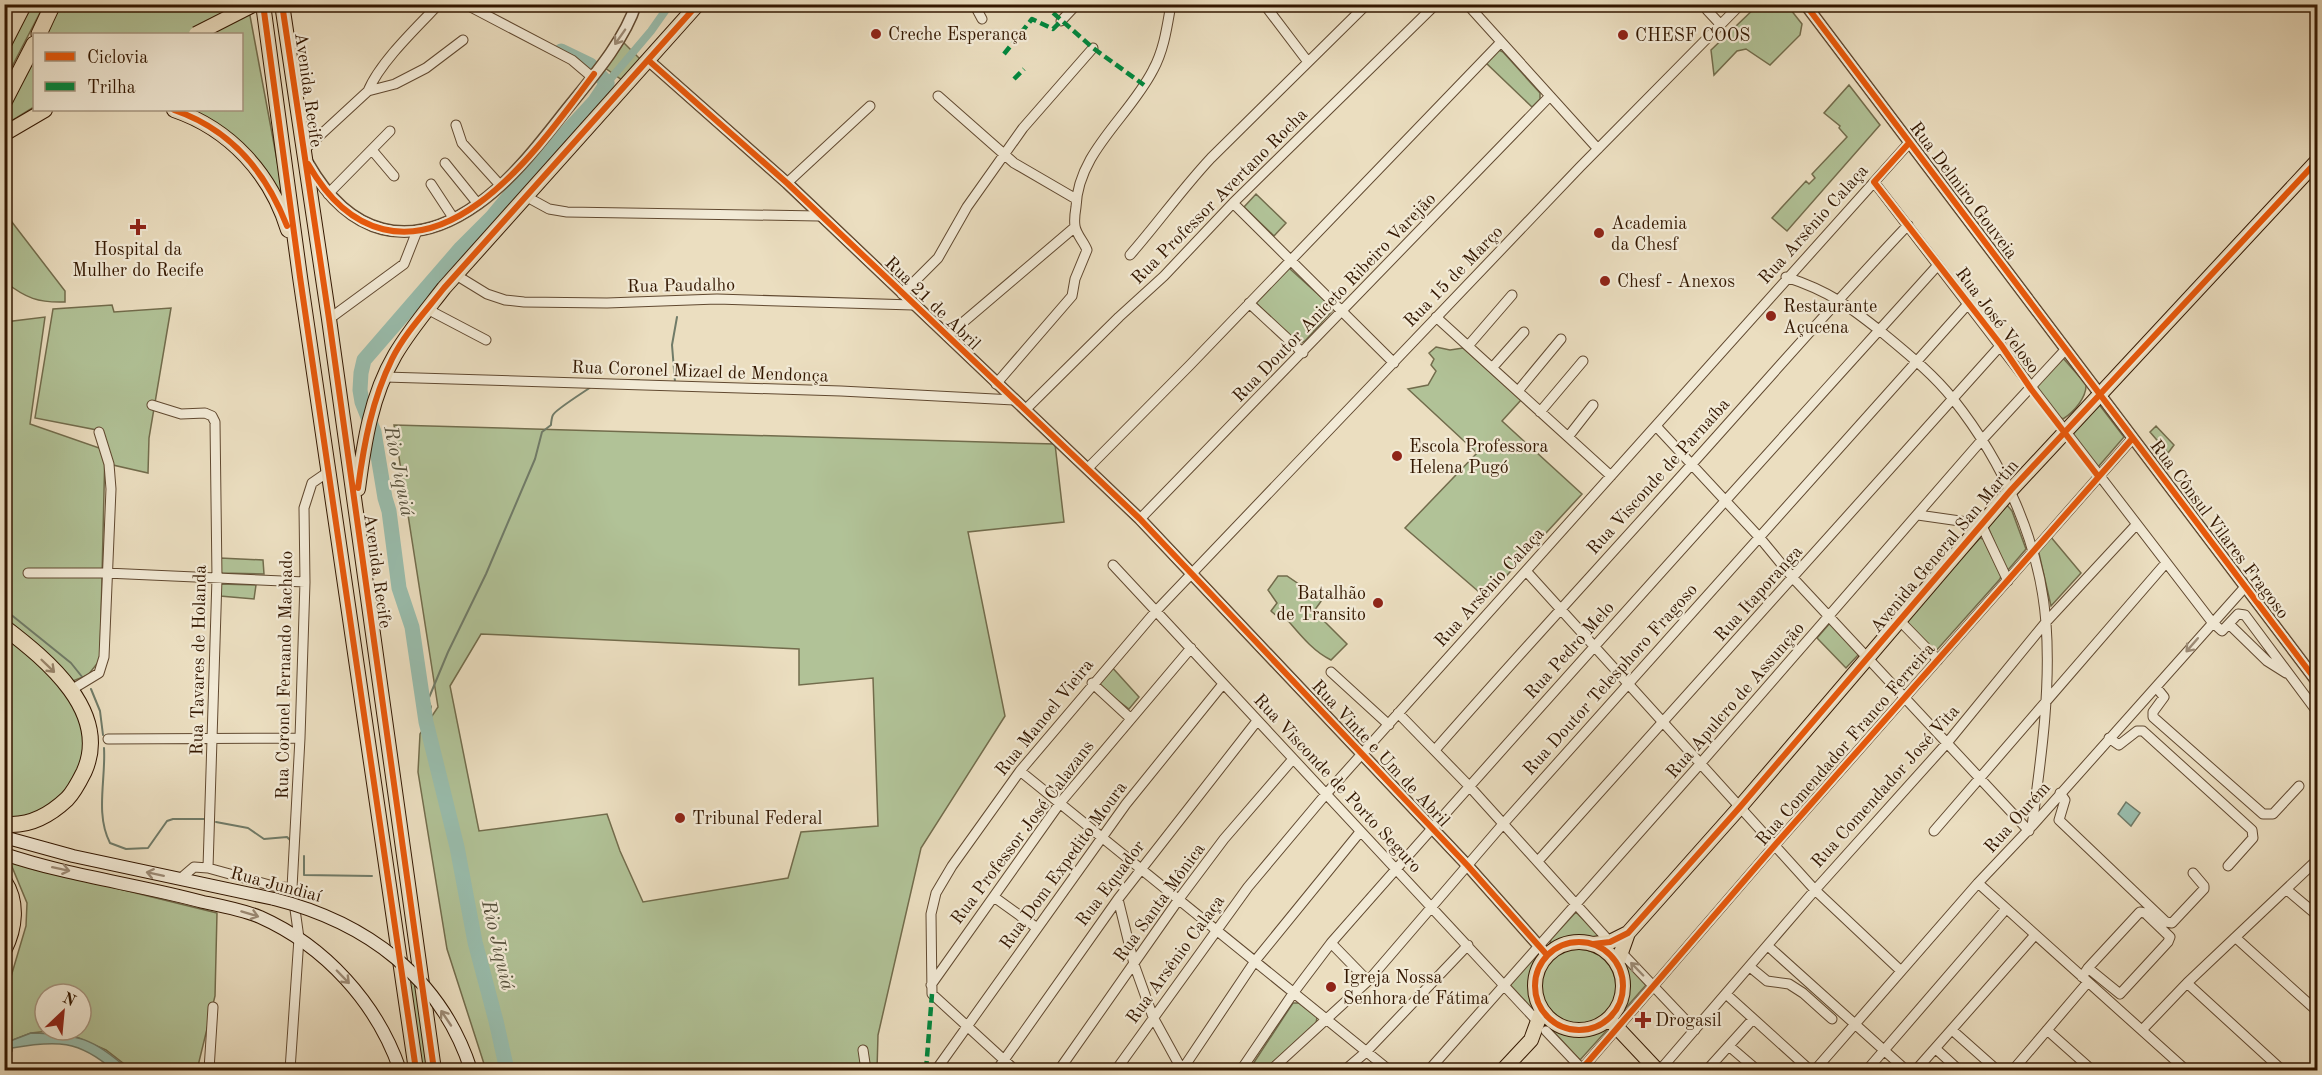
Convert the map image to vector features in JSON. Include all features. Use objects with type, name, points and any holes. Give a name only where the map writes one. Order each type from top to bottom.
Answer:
[{"type":"highway","points":[[4,43],[24,4]]},
{"type":"highway","points":[[39,33],[53,4]]},
{"type":"highway","points":[[4,102],[33,46]]},
{"type":"highway","points":[[4,627],[52,669],[71,690],[87,718],[90,740],[87,765],[71,795],[44,816],[18,824],[4,824]]},
{"type":"highway","points":[[4,881],[14,912],[12,931],[4,950]]},
{"type":"main road","points":[[198,33],[255,4],[287,180]]},
{"type":"main road","name":"Avenida Recife","points":[[263,4],[297,260],[416,1071]]},
{"type":"main road","name":"Avenida Recife","points":[[282,4],[329,319],[434,1071]]},
{"type":"main road","points":[[355,512],[369,421],[385,377],[403,342],[456,275],[698,4]]},
{"type":"main road","points":[[4,134],[43,111]]},
{"type":"main road","points":[[177,111],[194,117],[220,133],[243,152],[258,170],[277,201],[297,260]]},
{"type":"main road","name":"Avenida General San Martin","points":[[1593,944],[1610,942],[1628,933],[1868,659],[2011,490],[2318,160]]},
{"type":"main road","name":"Rua Jundiaí","points":[[4,837],[63,853],[274,899],[323,914],[342,923],[361,933],[397,959],[433,998],[448,1020],[471,1071]]},
{"type":"main road","name":"Rua Jundiaí","points":[[4,854],[30,863],[173,894],[258,916],[299,938],[347,980],[366,1003],[380,1024],[400,1071]]},
{"type":"main road","name":"Avenida General San Martin","points":[[1619,958],[1628,933]]},
{"type":"main road","points":[[1503,1071],[1531,1040],[1542,1021],[1535,981],[1544,951],[1564,944],[1583,942],[1593,944],[1619,958],[1623,993],[1613,1024]]},
{"type":"main road","points":[[1542,1021],[1552,1020],[1564,1028]]},
{"type":"main road","points":[[1542,1021],[1556,1028],[1581,1030],[1613,1024]]},
{"type":"main road","points":[[1613,1024],[1659,1071]]},
{"type":"street","points":[[439,4],[402,44],[368,91],[303,153],[320,184],[340,207],[364,223],[398,232],[417,231],[454,219],[478,204],[500,185],[523,161],[595,72],[627,26],[636,4]]},
{"type":"street","points":[[465,4],[595,72]]},
{"type":"street","points":[[974,4],[982,20]]},
{"type":"street","points":[[1061,21],[1077,4]]},
{"type":"street","points":[[996,384],[1034,343],[1074,292],[1075,279],[1087,250],[1075,227],[1079,181],[1095,152],[1132,103],[1153,70],[1165,38],[1171,4]]},
{"type":"street","points":[[1264,4],[1308,62]]},
{"type":"street","points":[[1130,255],[1188,183],[1367,4]]},
{"type":"street","name":"Rua Professor Avertano Rocha","points":[[1025,410],[1164,276],[1233,203],[1436,4]]},
{"type":"street","points":[[1467,4],[1598,150]]},
{"type":"street","name":"Rua 15 de Março","points":[[1192,573],[1436,317],[1741,4]]},
{"type":"street","name":"Rua Delmiro Gouveia","points":[[1805,4],[2098,394]]},
{"type":"street","points":[[1707,10],[1720,24]]},
{"type":"street","points":[[368,91],[395,84],[426,68],[463,40]]},
{"type":"street","points":[[1088,468],[1434,114],[1501,42]]},
{"type":"street","points":[[902,294],[940,256],[964,213],[1031,117],[1048,101],[1093,48]]},
{"type":"street","name":"Rua 21 de Abril","points":[[648,60],[787,183],[996,384],[1088,468],[1192,573]]},
{"type":"street","points":[[938,96],[1004,155],[1076,199]]},
{"type":"street","name":"Rua Doutor Aniceto Ribeiro Varejão","points":[[1140,519],[1550,96]]},
{"type":"street","points":[[787,183],[870,106]]},
{"type":"street","points":[[456,125],[462,143],[500,185]]},
{"type":"street","points":[[328,194],[390,131]]},
{"type":"street","name":"Rua Arsênio Calaça","points":[[1116,1071],[1248,886],[1326,794],[1909,143]]},
{"type":"street","points":[[372,150],[394,176]]},
{"type":"street","points":[[445,163],[478,204]]},
{"type":"street","name":"Rua José Veloso","points":[[1874,182],[2001,345],[2063,432],[2212,622]]},
{"type":"street","points":[[431,184],[454,219]]},
{"type":"street","points":[[527,197],[549,209],[567,212],[819,216]]},
{"type":"street","points":[[1233,203],[1394,363]]},
{"type":"street","name":"Rua Visconde de Parnaíba","points":[[1435,750],[1838,298],[1908,225]]},
{"type":"street","points":[[947,336],[1075,227]]},
{"type":"street","points":[[329,319],[404,264],[417,231]]},
{"type":"street","name":"Rua Pedro Melo","points":[[1241,1071],[1294,992],[1331,943],[1595,645],[1727,502],[1938,265]]},
{"type":"street","name":"Rua Paudalho","points":[[456,275],[487,294],[506,300],[524,302],[607,303],[717,299],[913,305]]},
{"type":"street","points":[[1786,278],[1812,286],[1838,298],[1917,361],[1953,399],[2011,490],[2034,551],[2046,622],[2046,701],[2031,828]]},
{"type":"street","points":[[1468,346],[1512,294]]},
{"type":"street","points":[[1249,303],[1303,353]]},
{"type":"street","name":"Rua Doutor Telesphoro Fragoso","points":[[1271,1071],[1368,981],[1503,824],[1968,304]]},
{"type":"street","points":[[428,309],[486,340]]},
{"type":"street","points":[[1436,317],[1611,476]]},
{"type":"street","points":[[1492,368],[1524,332]]},
{"type":"street","points":[[1518,391],[1561,339]]},
{"type":"street","name":"Rua Itaporanga","points":[[1538,861],[2001,345]]},
{"type":"street","name":"Rua Apulcro de Assunção","points":[[1429,1071],[1505,986],[1544,951],[1576,904],[1981,441],[2065,350]]},
{"type":"street","points":[[1540,412],[1583,361]]},
{"type":"street","name":"Rua Coronel Mizael de Mendonça","points":[[385,377],[841,391],[1014,400]]},
{"type":"street","name":"Rua Cônsul Vilares Fragoso","points":[[2098,394],[2318,682]]},
{"type":"street","name":"Rua Tavares de Holanda","points":[[152,405],[181,414],[205,412],[212,416],[215,422],[217,578],[207,868]]},
{"type":"street","points":[[1568,437],[1593,405]]},
{"type":"street","points":[[1656,426],[1980,780],[2031,828]]},
{"type":"street","points":[[71,690],[92,678],[101,668],[104,657],[111,489],[109,465],[99,432]]},
{"type":"street","name":"Rua Comendador Franco Ferreira","points":[[1582,1070],[1613,1024],[1653,986],[2132,439]]},
{"type":"street","name":"Rua Coronel Fernando Machado","points":[[290,1071],[299,938],[292,888],[300,738],[304,508],[312,483],[328,472]]},
{"type":"street","points":[[1918,514],[1981,524],[2008,581]]},
{"type":"street","name":"Rua Comendador José Vita","points":[[1659,1071],[1815,890],[1947,743],[2046,622],[2136,525]]},
{"type":"street","points":[[1934,831],[2166,564]]},
{"type":"street","name":"Rua Visconde de Porto Seguro","points":[[1113,565],[1360,832],[1505,986],[1542,1021],[1582,1070]]},
{"type":"street","points":[[1526,571],[1815,890],[1901,971]]},
{"type":"street","points":[[28,573],[106,573],[304,582]]},
{"type":"street","name":"Rua Manoel Vieira","points":[[931,989],[931,914],[936,892],[958,857],[1020,771],[1092,683],[1192,573]]},
{"type":"street","name":"Rua Vinte e Um de Abril","points":[[1192,573],[1544,951]]},
{"type":"street","name":"Rua Ourém","points":[[1815,1071],[1978,883],[2031,828],[2245,586]]},
{"type":"street","points":[[2212,622],[2222,631],[2239,613],[2244,615],[2318,713]]},
{"type":"street","points":[[1900,621],[1938,660]]},
{"type":"street","points":[[2229,624],[2267,661],[2289,675]]},
{"type":"street","name":"Rua Professor José Calazans","points":[[931,989],[1060,803],[1191,648]]},
{"type":"street","points":[[1331,672],[1389,724]]},
{"type":"street","points":[[1092,683],[1130,718]]},
{"type":"street","name":"Rua Dom Expedito Moura","points":[[936,1071],[1102,837],[1224,684]]},
{"type":"street","points":[[2156,687],[2164,696],[2153,716],[2263,814],[2273,814],[2299,786]]},
{"type":"street","points":[[1398,713],[1470,787],[1610,942]]},
{"type":"street","name":"Rua Equador","points":[[997,1071],[1141,868],[1257,721]]},
{"type":"street","points":[[2109,738],[2119,745],[2137,731],[2143,731],[2252,830],[2253,838],[2228,866]]},
{"type":"street","points":[[108,739],[300,738]]},
{"type":"street","name":"Rua Santa Mônica","points":[[1059,1071],[1179,899],[1224,839],[1293,759]]},
{"type":"street","points":[[1020,771],[1389,1071]]},
{"type":"street","points":[[2060,793],[2065,800],[2059,820],[2166,921],[2172,922],[2204,889],[2203,883],[2193,873]]},
{"type":"street","points":[[1118,899],[1134,964],[1153,1017],[1182,1070],[1255,961],[1360,832]]},
{"type":"street","points":[[2142,1030],[2187,983],[2318,860]]},
{"type":"street","points":[[180,879],[194,867],[207,868],[273,886],[292,888]]},
{"type":"street","points":[[1978,883],[2186,1071]]},
{"type":"street","points":[[2287,890],[2318,916]]},
{"type":"street","points":[[994,897],[1037,928]]},
{"type":"street","points":[[1867,1071],[2006,909]]},
{"type":"street","points":[[2013,1071],[2085,979],[2088,968],[2140,912],[2145,913],[2170,937],[2120,994],[2088,968]]},
{"type":"street","points":[[1916,1071],[2035,935]]},
{"type":"street","points":[[2236,938],[2318,1012]]},
{"type":"street","points":[[1331,943],[1368,981]]},
{"type":"street","points":[[1345,1071],[1468,945]]},
{"type":"street","points":[[1768,946],[1906,1071]]},
{"type":"street","points":[[1619,958],[1653,986],[1695,1030]]},
{"type":"street","points":[[1750,967],[1767,981],[1789,984],[1803,993],[1832,1019]]},
{"type":"street","points":[[2187,983],[2282,1071]]},
{"type":"street","points":[[931,989],[966,1026],[1015,1071]]},
{"type":"street","points":[[1726,994],[1810,1071]]},
{"type":"street","points":[[209,1071],[213,1007]]},
{"type":"street","points":[[1707,1071],[1753,1019]]},
{"type":"street","points":[[1952,1030],[1997,1071]]},
{"type":"street","points":[[2047,1030],[2092,1071]]},
{"type":"street","points":[[1729,1046],[1757,1071]]},
{"type":"street","points":[[1936,1049],[1959,1071]]},
{"type":"street","points":[[863,1050],[866,1071]]},
{"type":"shaded area","points":[[1759,4],[1787,5],[1802,24],[1800,35],[1770,65],[1746,49],[1737,51],[1714,75],[1711,50]]},
{"type":"shaded area","points":[[25,5],[44,5],[5,80],[5,47]]},
{"type":"shaded area","points":[[51,5],[248,5],[285,203],[266,172],[249,151],[223,130],[189,111],[243,111],[243,33],[38,33]]},
{"type":"shaded area","points":[[620,39],[640,59],[622,80],[601,65]]},
{"type":"shaded area","points":[[33,43],[33,108],[5,125],[5,96]]},
{"type":"shaded area","points":[[1499,50],[1540,93],[1540,99],[1532,107],[1485,62]]},
{"type":"shaded area","points":[[1849,85],[1880,125],[1787,231],[1772,218],[1806,181],[1809,184],[1815,178],[1812,174],[1847,137],[1839,128],[1840,126],[1824,113]]},
{"type":"shaded area","points":[[1256,194],[1286,223],[1274,236],[1244,207]]},
{"type":"shaded area","points":[[5,213],[65,291],[65,302],[47,302],[33,298],[5,282]]},
{"type":"shaded area","points":[[1289,268],[1333,310],[1305,341],[1298,344],[1255,302]]},
{"type":"shaded area","points":[[112,305],[114,312],[171,308],[149,438],[148,473],[113,465],[102,431],[35,418],[53,309]]},
{"type":"shaded area","points":[[45,317],[30,424],[105,450],[100,660],[88,675],[73,681],[5,623],[5,322]]},
{"type":"shaded area","points":[[1436,347],[1450,350],[1463,348],[1521,400],[1502,421],[1582,494],[1486,598],[1405,528],[1477,453],[1408,389],[1428,385],[1436,371],[1431,365],[1434,359],[1429,353]]},
{"type":"shaded area","points":[[2062,357],[2086,384],[2079,404],[2063,419],[2058,416],[2036,386]]},
{"type":"shaded area","points":[[2098,403],[2124,437],[2098,467],[2079,446],[2071,431]]},
{"type":"shaded area","points":[[394,425],[1055,444],[1064,522],[968,532],[1005,716],[921,848],[878,1035],[877,1070],[486,1070],[447,949],[418,772],[420,734],[438,707]],"holes":[[[481,634],[799,649],[799,685],[873,678],[878,826],[801,832],[788,878],[643,902],[620,851],[607,814],[479,831],[450,686]]]},
{"type":"shaded area","points":[[2156,426],[2174,445],[2168,453],[2150,432]]},
{"type":"shaded area","points":[[2007,505],[2012,511],[2026,549],[2008,570],[1988,527]]},
{"type":"shaded area","points":[[2050,536],[2081,573],[2051,606],[2038,549]]},
{"type":"shaded area","points":[[1980,538],[1983,539],[2001,576],[2000,579],[1935,652],[1905,621]]},
{"type":"shaded area","points":[[220,558],[263,560],[264,574],[219,573]]},
{"type":"shaded area","points":[[1278,576],[1287,576],[1322,600],[1314,611],[1347,644],[1331,660],[1311,646],[1284,616],[1278,617],[1271,611],[1277,603],[1268,590]]},
{"type":"shaded area","points":[[220,584],[256,585],[254,599],[220,596]]},
{"type":"shaded area","points":[[1830,623],[1859,654],[1846,668],[1817,638]]},
{"type":"shaded area","points":[[4,627],[80,703],[95,742],[62,804],[4,824]]},
{"type":"shaded area","points":[[1110,665],[1139,697],[1129,709],[1099,686],[1098,681]]},
{"type":"shaded area","points":[[2126,802],[2140,813],[2131,826],[2118,814]]},
{"type":"shaded area","points":[[10,862],[217,913],[215,996],[197,1070],[132,1070],[106,1050],[88,1042],[93,1042],[93,982],[33,982],[33,1033],[5,1043],[10,980],[26,926],[27,903]]},
{"type":"shaded area","points":[[1576,912],[1600,937],[1598,941],[1572,938],[1550,944],[1551,939]]},
{"type":"shaded area","points":[[1578,949],[1592,952],[1605,960],[1613,973],[1616,987],[1613,1001],[1605,1014],[1592,1022],[1578,1025],[1564,1022],[1551,1014],[1543,1001],[1540,987],[1543,973],[1551,960],[1564,952]]},
{"type":"shaded area","points":[[1537,955],[1539,957],[1531,986],[1537,1014],[1510,985]]},
{"type":"shaded area","points":[[1621,958],[1646,985],[1618,1017],[1626,992]]},
{"type":"shaded area","points":[[408,977],[421,992],[434,1070],[421,1070]]},
{"type":"shaded area","points":[[1293,1003],[1299,1003],[1317,1017],[1316,1024],[1264,1070],[1249,1070]]},
{"type":"shaded area","points":[[1606,1026],[1608,1029],[1580,1060],[1552,1030],[1584,1034],[1598,1031]]},
{"type":"shaded area","points":[[31,1033],[33,1033],[33,1042],[90,1042],[129,1070],[113,1070],[89,1053],[66,1045],[42,1044],[5,1051],[5,1043]]},
{"type":"waterway","points":[[607,83],[651,31],[670,4]]},
{"type":"waterway","name":"Rio Jiquiá","points":[[507,1070],[475,942],[457,847],[426,722],[412,627],[399,588],[389,511],[374,432],[362,402],[360,390],[364,360],[461,248],[492,217],[595,101],[607,83],[590,65],[561,51]]},
{"type":"waterway","points":[[675,382],[672,345],[677,317]]},
{"type":"waterway","points":[[603,380],[639,380]]},
{"type":"waterway","points":[[426,722],[431,707],[428,700],[448,652],[486,574],[535,459],[542,432],[551,425],[555,413],[591,387]]},
{"type":"waterway","points":[[4,609],[71,663],[83,678]]},
{"type":"waterway","points":[[91,689],[100,711],[103,735]]},
{"type":"waterway","points":[[104,748],[102,808],[110,843],[126,849],[148,848],[167,821],[205,819]]},
{"type":"waterway","points":[[216,822],[248,828],[264,839],[287,837],[290,840]]},
{"type":"waterway","points":[[304,856],[304,875],[372,876]]},
{"type":"marked path","points":[[1043,4],[1093,48],[1144,85]]},
{"type":"marked path","points":[[1004,54],[1032,19],[1053,29],[1061,21]]},
{"type":"marked path","points":[[1014,79],[1024,69]]},
{"type":"marked path","points":[[926,1070],[932,994]]},
{"type":"cycle path","points":[[263,4],[300,277],[416,1070]]},
{"type":"cycle path","points":[[282,4],[329,319],[434,1070]]},
{"type":"cycle path","points":[[358,488],[374,406],[385,374],[403,340],[444,288],[698,4]]},
{"type":"cycle path","points":[[1805,4],[2318,683]]},
{"type":"cycle path","points":[[648,60],[787,183],[1140,519],[1467,865],[1547,955]]},
{"type":"cycle path","points":[[308,164],[324,188],[342,208],[362,221],[383,229],[406,232],[429,228],[454,219],[495,190],[541,143],[594,74]]},
{"type":"cycle path","points":[[176,111],[212,129],[244,155],[268,188],[287,226]]},
{"type":"cycle path","points":[[1909,143],[1874,182],[2001,345],[2031,389],[2098,476]]},
{"type":"cycle path","points":[[1593,944],[1610,942],[1628,933],[1740,807],[2011,490],[2318,160]]},
{"type":"cycle path","points":[[1581,1070],[1775,845],[2132,439]]},
{"type":"cycle path","points":[[1579,942],[1596,945],[1610,955],[1620,969],[1623,986],[1620,1003],[1610,1017],[1596,1027],[1579,1030],[1562,1027],[1548,1017],[1538,1003],[1535,986],[1538,969],[1548,955],[1562,945],[1579,942]]},
{"type":"place","name":"Creche Esperança","points":[[876,34]]},
{"type":"place","name":"CHESF COOS","points":[[1623,35]]},
{"type":"place","name":"Hospital da Mulher do Recife","points":[[138,227]]},
{"type":"place","name":"Academia da Chesf","points":[[1599,233]]},
{"type":"place","name":"Chesf - Anexos","points":[[1605,281]]},
{"type":"place","name":"Restaurante Açucena","points":[[1771,316]]},
{"type":"place","name":"Escola Professora Helena Pugó","points":[[1397,456]]},
{"type":"place","name":"Batalhão de Transito","points":[[1378,603]]},
{"type":"place","name":"Tribunal Federal","points":[[680,818]]},
{"type":"place","name":"Igreja Nossa Senhora de Fátima","points":[[1331,987]]},
{"type":"place","name":"Drogasil","points":[[1643,1020]]}]
